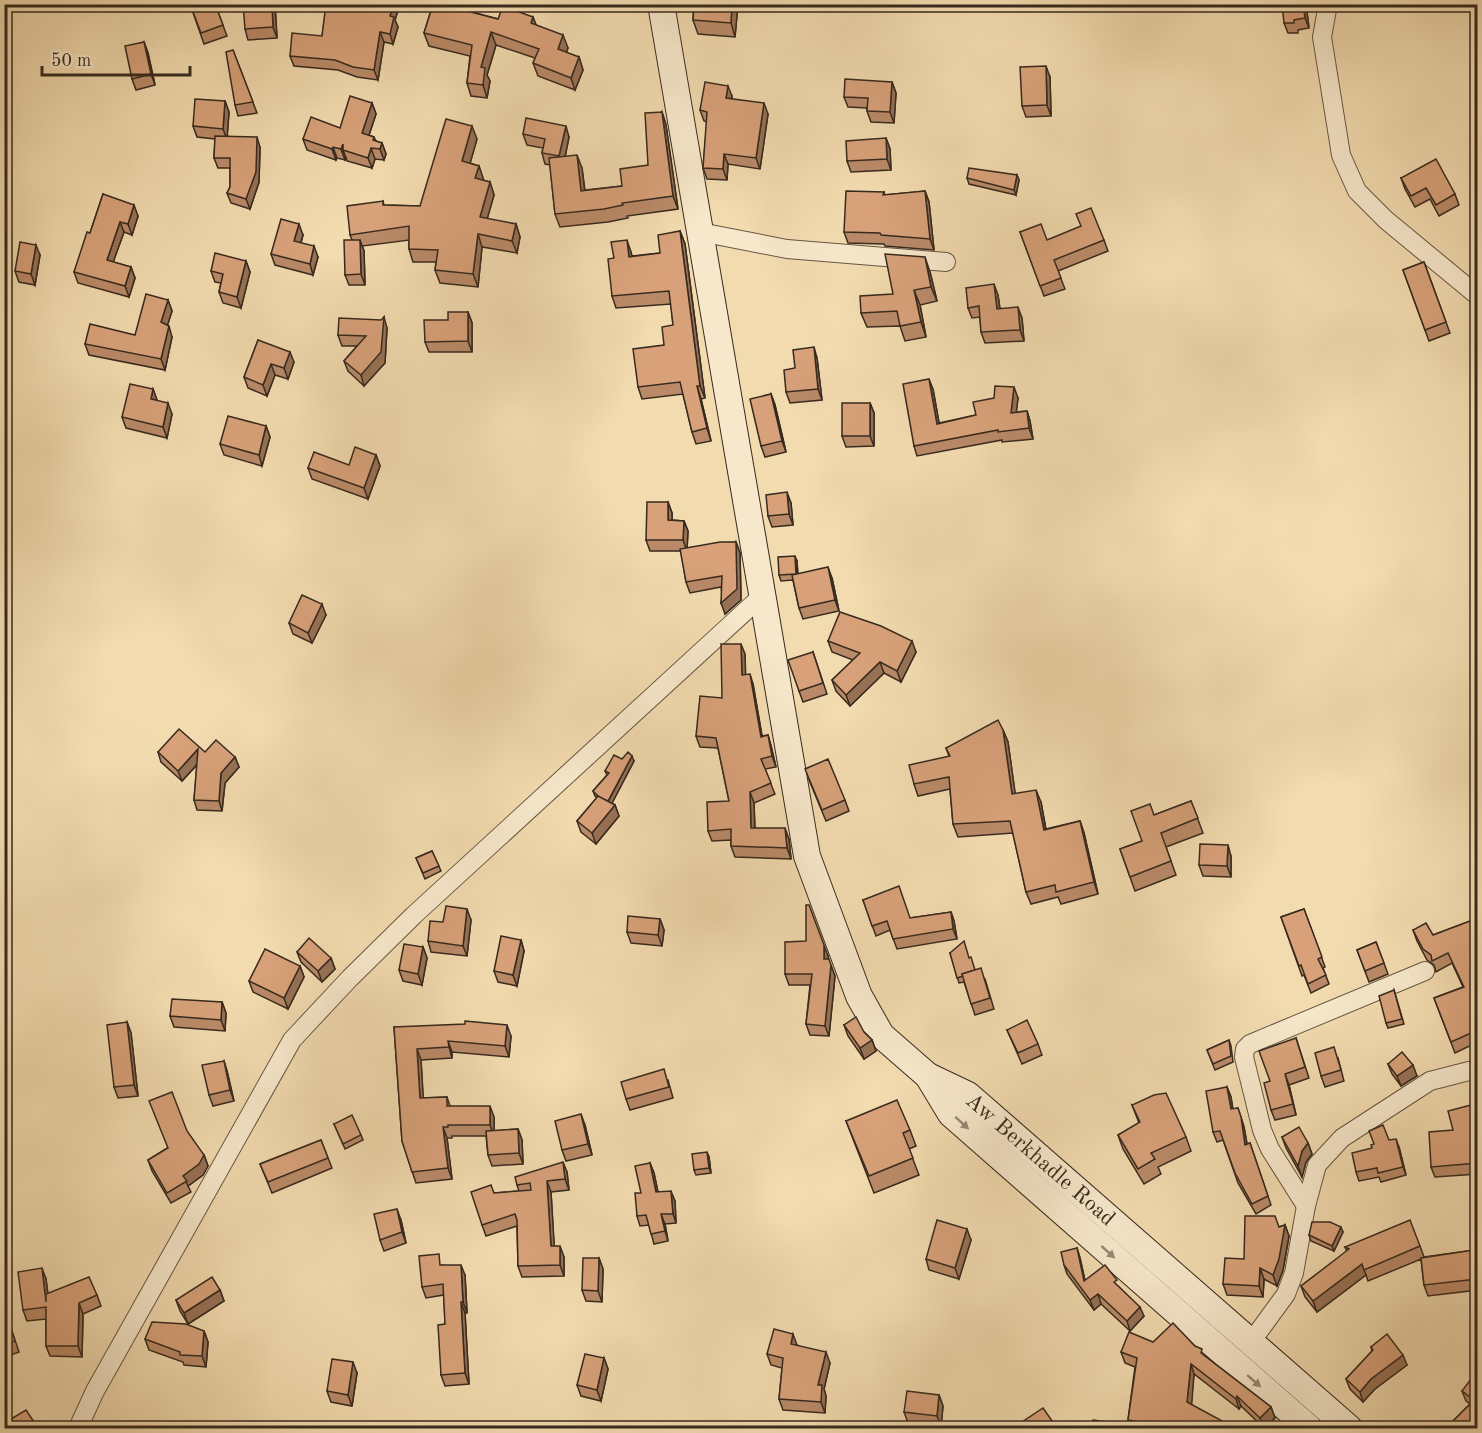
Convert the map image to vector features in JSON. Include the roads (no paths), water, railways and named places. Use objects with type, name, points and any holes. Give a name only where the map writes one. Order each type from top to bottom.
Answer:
[{"type":"main road","points":[[661,4],[807,856],[859,996],[881,1035],[927,1076]]},
{"type":"main road","name":"Aw Berkhadle Road","points":[[927,1076],[968,1095],[1349,1428]]},
{"type":"main road","name":"Aw Berkhadle Road","points":[[927,1076],[951,1114],[1309,1428]]},
{"type":"street","points":[[1328,4],[1322,37],[1341,155],[1357,191],[1386,220],[1478,296]]},
{"type":"street","points":[[700,232],[787,249],[946,262]]},
{"type":"street","points":[[78,1428],[95,1391],[292,1040],[414,915],[763,595]]},
{"type":"street","points":[[1306,1206],[1270,1149],[1262,1130],[1244,1057],[1245,1049],[1250,1044],[1425,971]]},
{"type":"street","points":[[1251,1342],[1286,1294],[1293,1273],[1306,1206],[1317,1166],[1342,1138],[1430,1081],[1469,1071],[1478,1071]]}]
